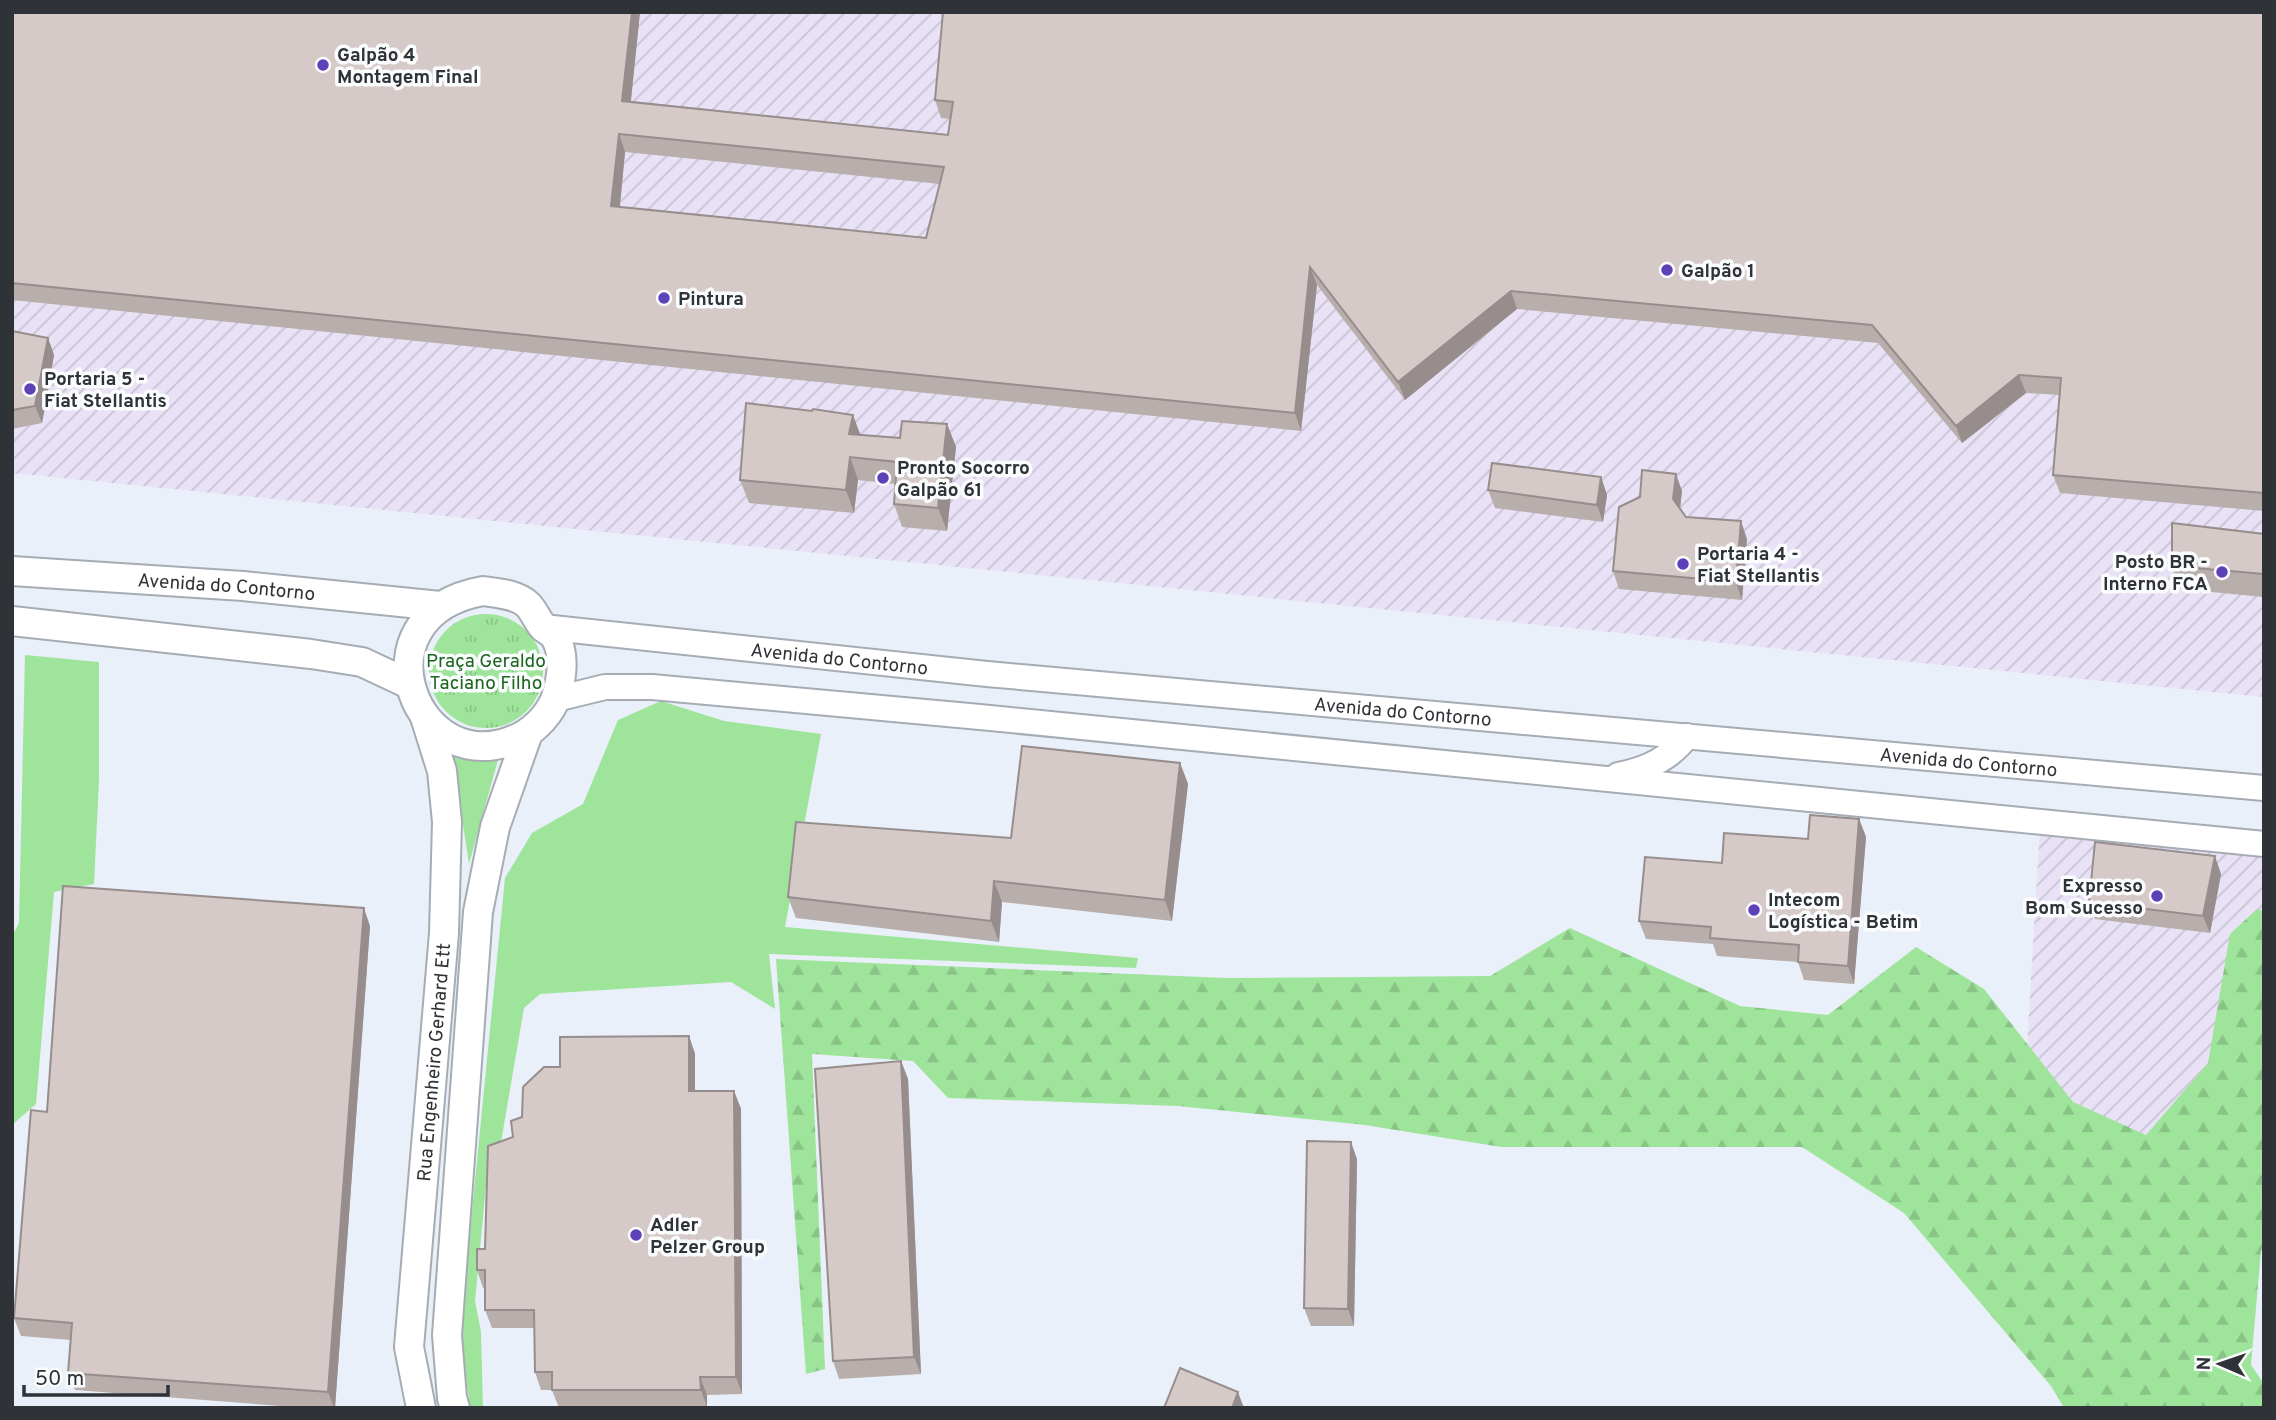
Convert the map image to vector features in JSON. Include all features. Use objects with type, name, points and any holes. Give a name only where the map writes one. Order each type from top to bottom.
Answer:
[{"type":"main road","name":"Avenida do Contorno","points":[[12,570],[243,586],[440,606]]},
{"type":"main road","points":[[483,591],[506,594],[527,603],[543,627],[555,637],[561,657],[561,678],[556,699],[544,718],[528,733],[508,743],[485,746],[462,742],[442,733],[425,717],[415,702],[408,662],[413,640],[424,621],[440,606],[460,595],[483,591]]},
{"type":"main road","points":[[12,621],[362,662],[410,684]]},
{"type":"main road","name":"Rua Engenheiro Gerhard Ett","points":[[421,1408],[409,1347],[444,933],[447,822],[442,771],[425,717]]},
{"type":"main road","name":"Rua Engenheiro Gerhard Ett","points":[[455,1408],[447,1335],[478,912],[495,827],[528,733]]},
{"type":"street","name":"Avenida do Contorno","points":[[543,627],[987,674],[2264,788]]},
{"type":"street","points":[[556,699],[605,687],[652,687],[2264,844]]},
{"type":"street","points":[[1600,779],[1635,772],[1659,761],[1675,751],[1687,736]]},
{"type":"shaded area","points":[[12,12],[2264,12],[2264,697],[12,473]]},
{"type":"shaded area","name":"Expresso Bom Sucesso","points":[[2041,808],[2264,854],[2264,972],[2206,1127],[2125,1164],[2025,1081]]},
{"type":"green space","name":"Praça Geraldo Taciano Filho","points":[[486,614],[508,618],[527,630],[539,649],[543,671],[539,693],[527,712],[508,724],[486,728],[464,724],[445,712],[433,693],[429,671],[433,649],[445,630],[464,618]]},
{"type":"green space","points":[[25,655],[99,662],[99,780],[94,884],[54,892],[36,1104],[12,1125],[12,936],[19,923]]},
{"type":"green space","points":[[661,701],[724,721],[821,734],[785,927],[1138,958],[1136,968],[769,954],[775,1009],[731,982],[540,994],[524,1008],[499,1154],[488,1165],[475,1301],[481,1332],[483,1408],[470,1408],[460,1332],[505,878],[532,833],[583,804],[618,720]]},
{"type":"green space","points":[[452,754],[498,760],[469,864]]},
{"type":"green space","points":[[2257,909],[2264,912],[2264,1247],[2261,1251],[2251,1365],[2264,1384],[2264,1408],[2064,1408],[2051,1386],[1904,1213],[1802,1147],[1501,1147],[1365,1125],[1178,1106],[948,1098],[913,1061],[812,1054],[825,1369],[806,1374],[776,959],[1226,978],[1490,976],[1570,928],[1740,1006],[1828,1015],[1916,947],[1984,989],[2073,1102],[2146,1135],[2208,1063],[2230,934]]},
{"type":"building","name":"Galpão 1","points":[[12,12],[632,12],[622,101],[948,135],[953,102],[935,100],[943,12],[2264,12],[2264,493],[2053,475],[2061,378],[2019,375],[1956,426],[1872,325],[1511,291],[1398,382],[1310,267],[1295,413],[12,283]],"holes":[[[619,134],[944,167],[926,238],[611,206]]]},
{"type":"building","points":[[12,331],[48,338],[35,406],[12,410]]},
{"type":"building","points":[[746,403],[853,415],[849,434],[900,438],[902,421],[947,424],[938,508],[894,504],[897,462],[850,457],[846,490],[740,480]]},
{"type":"building","points":[[1492,463],[1601,477],[1597,505],[1488,490]]},
{"type":"building","name":"Portaria 4 - Fiat Stellantis","points":[[1642,470],[1676,474],[1673,499],[1686,517],[1741,521],[1736,582],[1613,571],[1619,507],[1640,497]]},
{"type":"building","points":[[2172,523],[2264,534],[2264,574],[2172,566]]},
{"type":"building","points":[[1022,746],[1180,763],[1165,900],[994,881],[991,921],[788,897],[796,822],[1011,838]]},
{"type":"building","name":"Intecom Logística - Betim","points":[[1810,815],[1859,819],[1848,966],[1798,962],[1799,945],[1710,938],[1711,927],[1639,921],[1645,857],[1722,863],[1724,833],[1808,839]]},
{"type":"building","name":"Expresso Bom Sucesso","points":[[2095,842],[2215,856],[2203,916],[2089,902]]},
{"type":"building","points":[[63,886],[364,908],[328,1392],[68,1373],[72,1323],[14,1318],[31,1110],[47,1112]]},
{"type":"building","name":"Adler Pelzer Group","points":[[689,1036],[689,1091],[734,1091],[736,1377],[700,1377],[701,1390],[552,1390],[552,1372],[535,1372],[534,1310],[485,1310],[485,1270],[477,1270],[477,1249],[485,1249],[488,1146],[513,1137],[511,1121],[522,1117],[523,1087],[544,1067],[560,1067],[560,1037]]},
{"type":"building","points":[[901,1061],[914,1357],[833,1361],[815,1069]]},
{"type":"building","points":[[1307,1141],[1351,1142],[1348,1309],[1304,1308]]},
{"type":"building","points":[[1180,1368],[1238,1392],[1232,1408],[1164,1408]]},
{"type":"place","name":"Galpão 4 Montagem Final","points":[[323,65]]},
{"type":"place","name":"Galpão 1","points":[[1667,270]]},
{"type":"place","name":"Pintura","points":[[664,298]]},
{"type":"place","name":"Portaria 5 - Fiat Stellantis","points":[[30,389]]},
{"type":"place","name":"Pronto Socorro Galpão 61","points":[[883,478]]},
{"type":"place","name":"Portaria 4 - Fiat Stellantis","points":[[1683,564]]},
{"type":"place","name":"Posto BR - Interno FCA","points":[[2222,572]]},
{"type":"place","name":"Expresso Bom Sucesso","points":[[2157,896]]},
{"type":"place","name":"Intecom Logística - Betim","points":[[1754,910]]},
{"type":"place","name":"Adler Pelzer Group","points":[[636,1235]]}]
